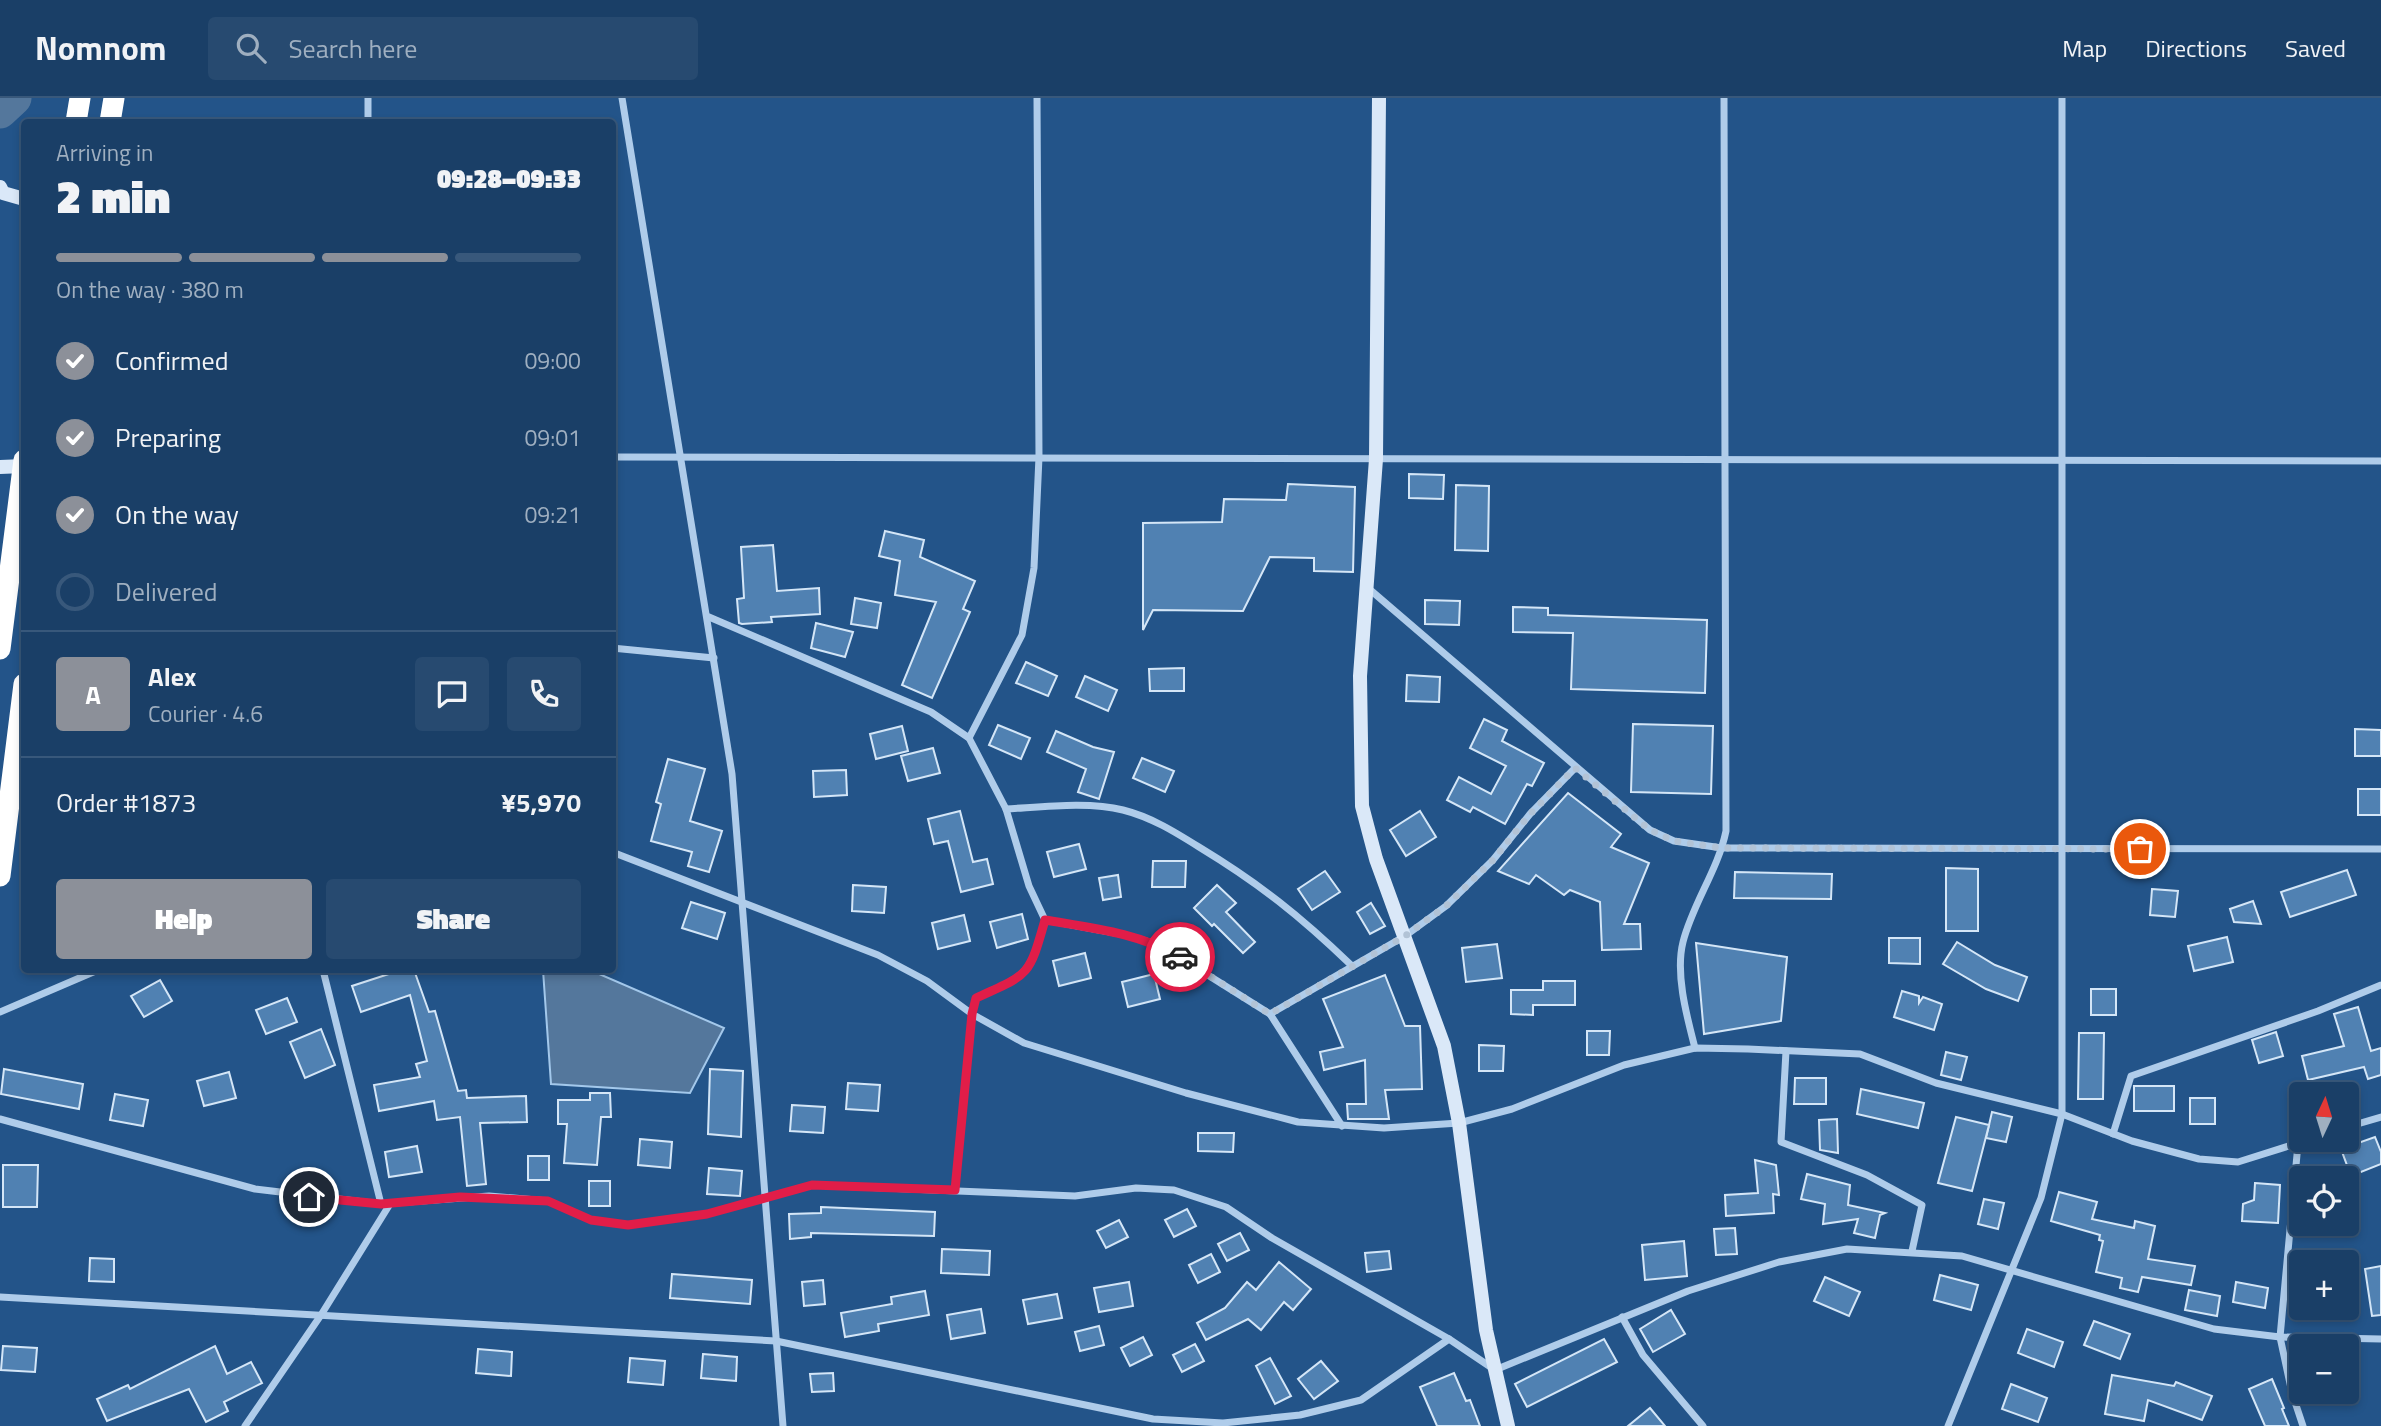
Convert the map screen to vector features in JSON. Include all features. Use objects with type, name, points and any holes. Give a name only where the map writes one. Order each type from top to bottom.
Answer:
[{"type":"highway","points":[[76,119],[80,98]]},
{"type":"highway","points":[[110,119],[114,98]]},
{"type":"highway","points":[[0,649],[21,489]]},
{"type":"highway","points":[[0,876],[21,708]]},
{"type":"street","points":[[368,98],[368,119]]},
{"type":"street","points":[[622,98],[709,617],[734,785],[745,902],[744,947],[760,1166],[767,1198],[783,1426]]},
{"type":"street","points":[[969,738],[1022,635],[1034,568],[1039,457],[1037,98]]},
{"type":"street","points":[[1379,98],[1376,459],[1360,676],[1362,806],[1376,859],[1444,1046],[1459,1124],[1484,1318],[1508,1426]]},
{"type":"street","points":[[1695,1048],[1683,1003],[1683,943],[1722,848],[1726,831],[1724,98]]},
{"type":"street","points":[[1948,1426],[2041,1198],[2062,1114],[2062,98]]},
{"type":"street","points":[[0,187],[3,193],[21,199]]},
{"type":"street","points":[[616,457],[2381,460]]},
{"type":"street","points":[[0,467],[21,466]]},
{"type":"street","points":[[1368,588],[1575,768],[1650,830],[1674,841],[1722,848],[2060,851],[2326,846],[2381,849]]},
{"type":"street","points":[[709,617],[932,712],[969,738],[1006,809],[1029,886],[1045,920],[1033,963],[1016,980],[976,998],[972,1014],[955,1190]]},
{"type":"street","points":[[616,648],[715,658]]},
{"type":"street","points":[[1270,1014],[1405,936],[1446,906],[1493,860],[1530,814],[1575,768]]},
{"type":"street","points":[[1006,809],[1060,806],[1121,809],[1157,822],[1255,881],[1303,919],[1351,965]]},
{"type":"street","points":[[616,854],[878,955],[928,981],[972,1014],[1024,1043],[1186,1093],[1298,1122],[1384,1128],[1459,1124],[1512,1109],[1624,1065],[1695,1048],[1860,1054],[1936,1083],[2062,1114],[2113,1134],[2199,1160],[2238,1162],[2289,1147]]},
{"type":"street","points":[[1045,920],[1126,935],[1160,946],[1270,1014],[1342,1126]]},
{"type":"street","points":[[0,1012],[91,973]]},
{"type":"street","points":[[245,1426],[321,1315],[386,1204],[324,973]]},
{"type":"street","points":[[2113,1134],[2131,1076],[2318,1011],[2381,985]]},
{"type":"street","points":[[1786,1051],[1781,1142],[1867,1175],[1922,1205],[1912,1251]]},
{"type":"street","points":[[2359,1123],[2381,1117]]},
{"type":"street","points":[[0,1119],[255,1189],[386,1204],[460,1197],[548,1201],[591,1220],[628,1225],[707,1214],[812,1185],[1075,1196],[1136,1188],[1174,1190],[1226,1207],[1272,1238],[1449,1339],[1495,1370]]},
{"type":"street","points":[[2297,1152],[2280,1337],[2303,1426]]},
{"type":"street","points":[[1495,1370],[1688,1291],[1779,1262],[1847,1249],[1962,1256],[2214,1329],[2280,1337],[2381,1339]]},
{"type":"street","points":[[0,1297],[776,1341],[1153,1419],[1223,1423],[1300,1415],[1361,1400],[1449,1339]]},
{"type":"street","points":[[1622,1317],[1643,1355],[1703,1426]]},
{"type":"water","points":[[543,973],[597,973],[724,1028],[690,1093],[551,1084]]},
{"type":"building","points":[[1409,474],[1444,475],[1443,499],[1409,498]]},
{"type":"building","points":[[1288,484],[1355,487],[1353,572],[1314,571],[1314,558],[1270,557],[1243,611],[1153,610],[1143,630],[1143,523],[1222,522],[1224,499],[1286,500]]},
{"type":"building","points":[[1456,485],[1489,486],[1488,551],[1455,550]]},
{"type":"building","points":[[885,531],[924,540],[920,557],[975,581],[963,609],[970,612],[932,698],[902,685],[936,602],[895,595],[900,561],[879,556]]},
{"type":"building","points":[[773,545],[777,591],[819,588],[820,614],[771,617],[772,622],[739,623],[737,599],[744,598],[741,547]]},
{"type":"building","points":[[855,598],[881,603],[877,628],[851,624]]},
{"type":"building","points":[[1425,600],[1460,601],[1459,625],[1425,624]]},
{"type":"building","points":[[1513,607],[1548,608],[1548,615],[1707,620],[1705,693],[1571,689],[1573,633],[1513,632]]},
{"type":"building","points":[[816,623],[853,632],[845,657],[811,648]]},
{"type":"building","points":[[1026,662],[1057,676],[1048,696],[1016,683]]},
{"type":"building","points":[[1184,668],[1184,691],[1150,691],[1149,669]]},
{"type":"building","points":[[1407,675],[1440,677],[1439,702],[1406,701]]},
{"type":"building","points":[[1085,676],[1117,690],[1108,711],[1076,697]]},
{"type":"building","points":[[1484,719],[1507,730],[1502,741],[1544,763],[1532,786],[1527,784],[1505,824],[1473,807],[1470,812],[1447,800],[1459,777],[1491,794],[1506,766],[1470,748]]},
{"type":"building","points":[[1633,724],[1713,726],[1711,794],[1631,792]]},
{"type":"building","points":[[998,725],[1030,738],[1021,759],[989,745]]},
{"type":"building","points":[[902,726],[908,751],[876,759],[870,734]]},
{"type":"building","points":[[2355,729],[2381,730],[2381,756],[2355,756]]},
{"type":"building","points":[[1056,731],[1093,747],[1114,752],[1099,799],[1078,792],[1086,769],[1047,752]]},
{"type":"building","points":[[933,748],[940,773],[908,781],[901,756]]},
{"type":"building","points":[[1142,758],[1174,771],[1165,792],[1133,778]]},
{"type":"building","points":[[668,759],[705,769],[690,821],[722,831],[709,872],[688,866],[692,852],[651,841],[661,804],[656,802]]},
{"type":"building","points":[[846,770],[847,795],[814,797],[813,771]]},
{"type":"building","points":[[2358,789],[2381,789],[2381,815],[2358,815]]},
{"type":"building","points":[[1568,793],[1621,834],[1611,847],[1649,863],[1624,924],[1640,924],[1641,949],[1602,950],[1600,902],[1570,890],[1564,895],[1536,875],[1529,884],[1498,871]]},
{"type":"building","points":[[960,811],[973,862],[987,859],[993,884],[961,892],[948,841],[934,844],[928,819]]},
{"type":"building","points":[[1420,811],[1436,837],[1406,856],[1390,830]]},
{"type":"building","points":[[1079,844],[1086,869],[1054,877],[1047,852]]},
{"type":"building","points":[[1153,861],[1186,861],[1185,887],[1152,887]]},
{"type":"building","points":[[1946,868],[1978,869],[1978,931],[1946,931]]},
{"type":"building","points":[[2347,870],[2356,895],[2290,917],[2281,892]]},
{"type":"building","points":[[1325,871],[1340,892],[1312,910],[1298,889]]},
{"type":"building","points":[[1735,872],[1832,874],[1831,899],[1734,898]]},
{"type":"building","points":[[1118,875],[1121,897],[1103,900],[1099,878]]},
{"type":"building","points":[[853,885],[886,887],[884,913],[852,911]]},
{"type":"building","points":[[1217,885],[1236,903],[1226,912],[1255,942],[1243,953],[1194,908]]},
{"type":"building","points":[[2152,889],[2178,891],[2175,917],[2150,915]]},
{"type":"building","points":[[2253,901],[2261,924],[2234,922],[2230,909]]},
{"type":"building","points":[[691,902],[725,913],[717,939],[682,928]]},
{"type":"building","points":[[1371,903],[1385,926],[1370,934],[1357,912]]},
{"type":"building","points":[[1022,914],[1028,939],[997,948],[990,922]]},
{"type":"building","points":[[964,915],[970,941],[938,949],[932,923]]},
{"type":"building","points":[[2227,937],[2233,962],[2194,971],[2188,946]]},
{"type":"building","points":[[1889,938],[1920,938],[1920,964],[1889,963]]},
{"type":"building","points":[[1957,942],[1995,965],[2027,977],[2018,1001],[1986,989],[1943,964]]},
{"type":"building","points":[[1696,943],[1787,957],[1781,1021],[1704,1034]]},
{"type":"building","points":[[1497,944],[1502,978],[1466,982],[1462,948]]},
{"type":"building","points":[[1085,953],[1091,978],[1059,986],[1053,961]]},
{"type":"building","points":[[392,973],[415,973],[429,1012],[435,1011],[458,1091],[466,1090],[467,1098],[526,1096],[527,1122],[480,1123],[486,1184],[467,1186],[460,1117],[437,1120],[434,1101],[379,1111],[374,1085],[420,1077],[416,1064],[427,1061],[410,995],[361,1012],[352,986]]},
{"type":"building","points":[[1154,974],[1160,999],[1128,1007],[1122,982]]},
{"type":"building","points":[[1385,975],[1405,1026],[1420,1026],[1422,1089],[1385,1090],[1389,1119],[1348,1119],[1347,1104],[1366,1104],[1365,1060],[1324,1070],[1320,1052],[1343,1047],[1323,999]]},
{"type":"building","points":[[160,980],[172,1001],[144,1017],[131,996]]},
{"type":"building","points":[[1543,981],[1575,981],[1575,1005],[1533,1005],[1533,1015],[1511,1014],[1511,990],[1543,990]]},
{"type":"building","points":[[2091,989],[2116,989],[2116,1015],[2091,1015]]},
{"type":"building","points":[[1902,991],[1919,996],[1919,1003],[1923,997],[1942,1004],[1934,1030],[1894,1017]]},
{"type":"building","points":[[287,998],[297,1022],[266,1034],[256,1010]]},
{"type":"building","points":[[2358,1007],[2371,1051],[2381,1048],[2381,1075],[2368,1079],[2364,1067],[2308,1080],[2302,1056],[2344,1046],[2334,1014]]},
{"type":"building","points":[[321,1029],[335,1065],[305,1078],[290,1042]]},
{"type":"building","points":[[1587,1031],[1610,1031],[1609,1055],[1587,1055]]},
{"type":"building","points":[[2276,1032],[2283,1056],[2259,1063],[2252,1040]]},
{"type":"building","points":[[2079,1033],[2104,1033],[2103,1099],[2078,1099]]},
{"type":"building","points":[[1479,1045],[1504,1046],[1503,1071],[1479,1071]]},
{"type":"building","points":[[1946,1052],[1967,1057],[1961,1080],[1941,1075]]},
{"type":"building","points":[[4,1069],[83,1084],[79,1109],[1,1094]]},
{"type":"building","points":[[710,1069],[743,1071],[741,1137],[708,1134]]},
{"type":"building","points":[[229,1072],[236,1098],[204,1106],[197,1081]]},
{"type":"building","points":[[1795,1078],[1826,1078],[1826,1104],[1794,1104]]},
{"type":"building","points":[[848,1083],[880,1085],[878,1111],[846,1109]]},
{"type":"building","points":[[2134,1086],[2174,1086],[2174,1111],[2134,1111]]},
{"type":"building","points":[[1861,1089],[1924,1103],[1918,1128],[1857,1114]]},
{"type":"building","points":[[590,1093],[610,1093],[611,1117],[601,1117],[597,1165],[564,1163],[567,1124],[558,1124],[558,1100],[590,1100]]},
{"type":"building","points":[[115,1094],[148,1100],[143,1126],[110,1120]]},
{"type":"building","points":[[2190,1098],[2215,1098],[2215,1124],[2190,1124]]},
{"type":"building","points":[[792,1105],[825,1107],[823,1133],[790,1131]]},
{"type":"building","points":[[1992,1112],[2012,1117],[2006,1142],[1986,1138]]},
{"type":"building","points":[[1956,1117],[1989,1125],[1972,1191],[1938,1183]]},
{"type":"building","points":[[1837,1119],[1838,1153],[1820,1150],[1819,1120]]},
{"type":"building","points":[[1198,1133],[1234,1133],[1233,1152],[1198,1151]]},
{"type":"building","points":[[2375,1137],[2381,1152],[2381,1164],[2359,1173],[2359,1166],[2347,1166],[2342,1152],[2359,1152],[2359,1143]]},
{"type":"building","points":[[640,1139],[672,1142],[670,1168],[638,1165]]},
{"type":"building","points":[[417,1146],[422,1172],[389,1177],[385,1152]]},
{"type":"building","points":[[528,1156],[549,1156],[549,1180],[528,1180]]},
{"type":"building","points":[[1755,1160],[1776,1165],[1779,1195],[1773,1194],[1774,1213],[1726,1216],[1725,1195],[1758,1193]]},
{"type":"building","points":[[3,1165],[38,1165],[37,1207],[3,1207]]},
{"type":"building","points":[[709,1168],[742,1171],[740,1196],[707,1194]]},
{"type":"building","points":[[1807,1174],[1850,1185],[1848,1205],[1885,1213],[1880,1215],[1875,1238],[1854,1233],[1858,1219],[1823,1224],[1825,1204],[1801,1199]]},
{"type":"building","points":[[589,1181],[610,1181],[610,1206],[589,1206]]},
{"type":"building","points":[[2255,1183],[2280,1185],[2278,1223],[2242,1221],[2243,1204],[2254,1200]]},
{"type":"building","points":[[2059,1192],[2097,1202],[2092,1219],[2134,1228],[2135,1221],[2155,1226],[2148,1259],[2195,1266],[2191,1285],[2142,1277],[2138,1292],[2120,1288],[2122,1278],[2096,1272],[2103,1241],[2099,1240],[2100,1235],[2051,1221]]},
{"type":"building","points":[[1984,1199],[2004,1203],[1998,1229],[1978,1224]]},
{"type":"building","points":[[821,1207],[935,1212],[934,1236],[811,1233],[811,1237],[790,1239],[789,1214],[821,1213]]},
{"type":"building","points":[[1187,1209],[1196,1226],[1174,1237],[1165,1220]]},
{"type":"building","points":[[1119,1220],[1128,1237],[1106,1248],[1097,1231]]},
{"type":"building","points":[[1735,1228],[1737,1254],[1716,1255],[1714,1229]]},
{"type":"building","points":[[1240,1233],[1249,1250],[1227,1261],[1218,1244]]},
{"type":"building","points":[[1684,1241],[1687,1276],[1645,1280],[1642,1245]]},
{"type":"building","points":[[942,1249],[990,1251],[989,1275],[941,1273]]},
{"type":"building","points":[[1389,1251],[1391,1269],[1367,1272],[1365,1253]]},
{"type":"building","points":[[1211,1254],[1220,1272],[1198,1283],[1189,1265]]},
{"type":"building","points":[[90,1258],[114,1259],[114,1282],[89,1281]]},
{"type":"building","points":[[1279,1262],[1311,1289],[1293,1310],[1284,1302],[1261,1330],[1248,1319],[1206,1340],[1197,1323],[1225,1308],[1247,1282],[1256,1290]]},
{"type":"building","points":[[2381,1266],[2381,1315],[2372,1316],[2365,1269]]},
{"type":"building","points":[[672,1274],[752,1280],[750,1304],[670,1298]]},
{"type":"building","points":[[1940,1275],[1978,1285],[1971,1310],[1934,1300]]},
{"type":"building","points":[[1825,1277],[1860,1292],[1849,1316],[1814,1301]]},
{"type":"building","points":[[823,1280],[825,1304],[804,1306],[802,1282]]},
{"type":"building","points":[[1129,1282],[1133,1306],[1099,1312],[1094,1288]]},
{"type":"building","points":[[2236,1282],[2268,1288],[2265,1308],[2233,1302]]},
{"type":"building","points":[[2189,1290],[2220,1296],[2217,1316],[2185,1310]]},
{"type":"building","points":[[925,1291],[929,1315],[878,1324],[879,1331],[845,1337],[841,1313],[892,1304],[891,1297]]},
{"type":"building","points":[[1057,1294],[1062,1318],[1028,1324],[1023,1300]]},
{"type":"building","points":[[981,1309],[985,1333],[951,1339],[947,1315]]},
{"type":"building","points":[[1671,1310],[1685,1334],[1653,1352],[1640,1329]]},
{"type":"building","points":[[2094,1321],[2130,1334],[2120,1359],[2084,1345]]},
{"type":"building","points":[[1099,1326],[1104,1345],[1080,1351],[1075,1332]]},
{"type":"building","points":[[2027,1329],[2063,1342],[2054,1367],[2018,1353]]},
{"type":"building","points":[[1143,1337],[1152,1355],[1130,1366],[1121,1348]]},
{"type":"building","points":[[1604,1339],[1617,1362],[1527,1407],[1515,1384]]},
{"type":"building","points":[[1195,1344],[1204,1361],[1182,1372],[1173,1355]]},
{"type":"building","points":[[3,1346],[37,1348],[35,1372],[1,1370]]},
{"type":"building","points":[[215,1346],[227,1374],[251,1362],[262,1383],[224,1402],[228,1411],[206,1422],[189,1389],[107,1421],[97,1399],[128,1385],[130,1389]]},
{"type":"building","points":[[478,1349],[512,1352],[511,1376],[476,1373]]},
{"type":"building","points":[[703,1354],[737,1357],[736,1381],[701,1378]]},
{"type":"building","points":[[630,1358],[665,1361],[663,1385],[628,1382]]},
{"type":"building","points":[[1270,1358],[1291,1396],[1275,1404],[1256,1366]]},
{"type":"building","points":[[1321,1361],[1338,1381],[1314,1399],[1298,1379]]},
{"type":"building","points":[[833,1373],[834,1391],[812,1392],[810,1374]]},
{"type":"building","points":[[1454,1373],[1466,1401],[1470,1400],[1480,1426],[1437,1426],[1420,1387]]},
{"type":"building","points":[[2112,1375],[2174,1386],[2176,1382],[2212,1396],[2202,1420],[2148,1400],[2144,1421],[2105,1414]]},
{"type":"building","points":[[2272,1379],[2289,1426],[2265,1426],[2249,1389]]},
{"type":"building","points":[[2011,1384],[2047,1398],[2038,1422],[2002,1409]]},
{"type":"building","points":[[1650,1408],[1665,1426],[1628,1426]]},
{"type":"waterway","points":[[0,111],[14,98]]},
{"type":"way so far","points":[[1180,957],[1270,1014],[1405,936],[1446,906],[1493,860],[1530,814],[1575,768],[1650,830],[1674,841],[1722,848],[2060,851],[2140,849]]},
{"type":"route","points":[[309,1197],[381,1204],[489,1196],[548,1201],[591,1220],[628,1225],[665,1222],[707,1214],[812,1185],[955,1190],[972,1014],[976,998],[1016,980],[1033,963],[1045,920],[1126,935],[1160,946],[1180,957]]}]
